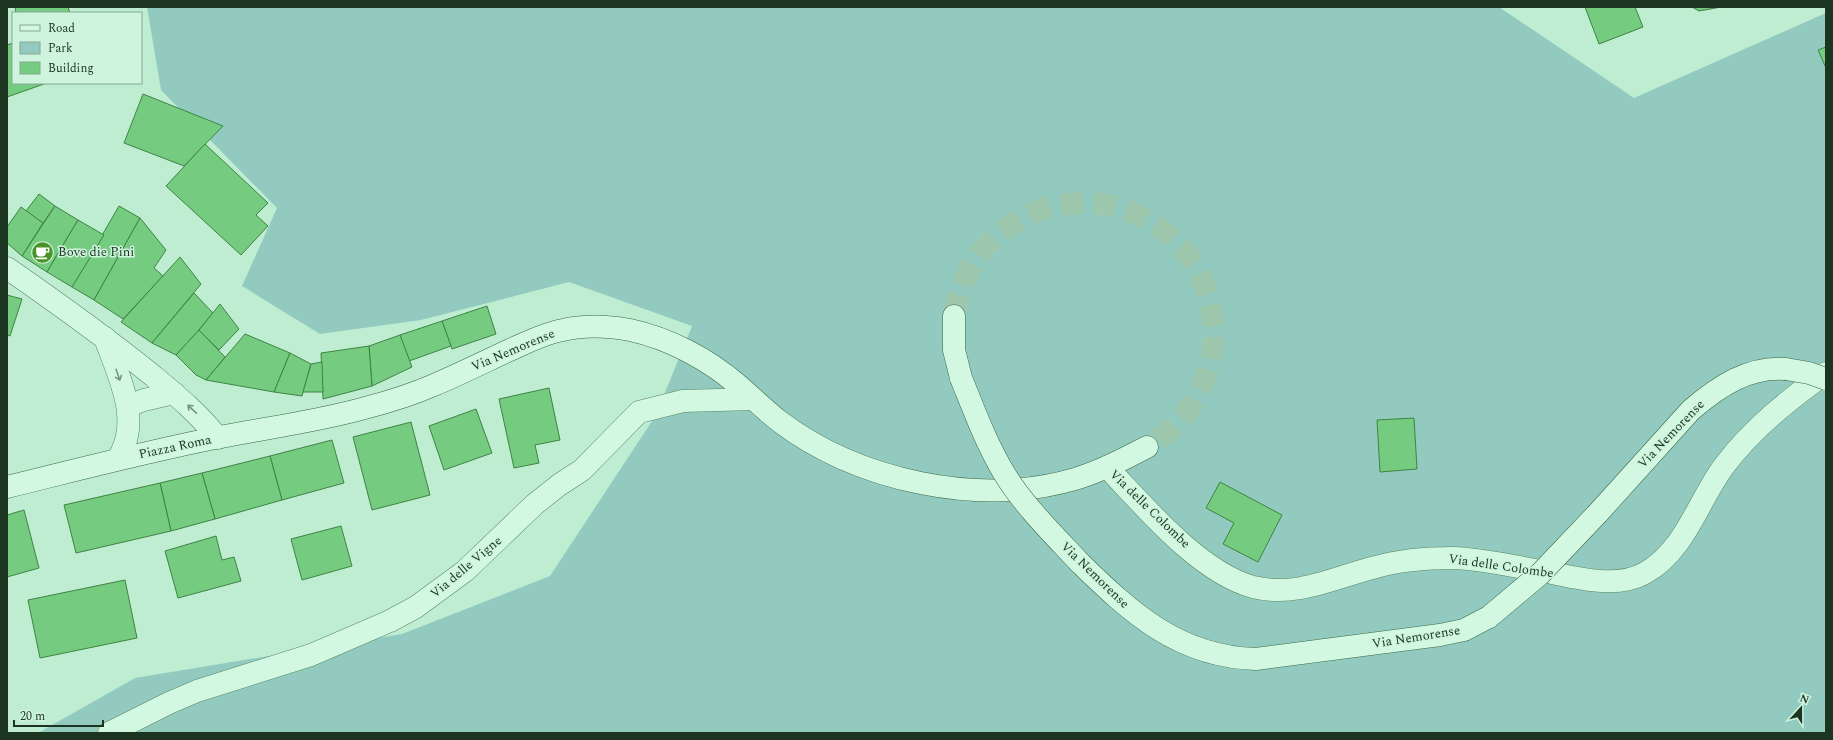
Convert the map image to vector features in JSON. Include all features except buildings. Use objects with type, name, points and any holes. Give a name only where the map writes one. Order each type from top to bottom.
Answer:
[{"type":"main road","points":[[7,268],[105,338]]},
{"type":"main road","name":"Via Nemorense","points":[[953,326],[957,364],[961,378],[984,434],[1004,473],[1019,496],[1080,562],[1115,597],[1146,622],[1193,647],[1228,657],[1256,659],[1440,635],[1464,630],[1489,617],[1540,574],[1598,513],[1691,410],[1707,396],[1748,373],[1768,369],[1786,368],[1809,373],[1826,379]]},
{"type":"main road","name":"Via Nemorense","points":[[218,438],[323,419],[391,401],[435,385],[539,337],[560,330],[591,327],[630,330],[670,343],[703,361],[727,377],[794,431],[831,453],[870,469],[910,481],[972,489],[1028,488],[1068,481],[1107,467],[1147,447]]},
{"type":"main road","name":"Piazza Roma","points":[[7,487],[118,459],[218,438],[194,410],[105,338]]},
{"type":"main road","name":"Piazza Roma","points":[[105,338],[128,406],[130,422],[125,449],[118,459]]},
{"type":"main road","name":"Via delle Colombe","points":[[1107,467],[1155,518],[1192,550],[1231,578],[1254,587],[1284,590],[1304,589],[1376,567],[1431,558],[1471,560],[1586,579],[1629,580],[1643,575],[1656,567],[1678,543],[1713,481],[1748,437],[1796,394],[1826,373]]},
{"type":"main road","points":[[128,406],[144,400],[174,393]]},
{"type":"main road","name":"Via delle Vigne","points":[[109,733],[190,694],[317,652],[390,621],[416,607],[465,571],[535,504],[559,485],[582,470],[639,412],[683,401],[753,399]]},
{"type":"green space","points":[[147,7],[1499,7],[1634,98],[1826,13],[1826,733],[38,733],[135,678],[402,634],[550,576],[656,415],[692,326],[569,282],[421,320],[320,334],[242,286],[277,208],[161,90]]},
{"type":"tunnel","points":[[954,316],[962,285],[977,257],[991,241],[1016,222],[1043,209],[1072,203],[1102,204],[1130,212],[1156,225],[1179,245],[1203,280],[1212,310],[1214,332],[1209,368],[1198,395],[1171,429],[1147,447]]},
{"type":"place","name":"Bove die Pini","points":[[42,252]]}]
